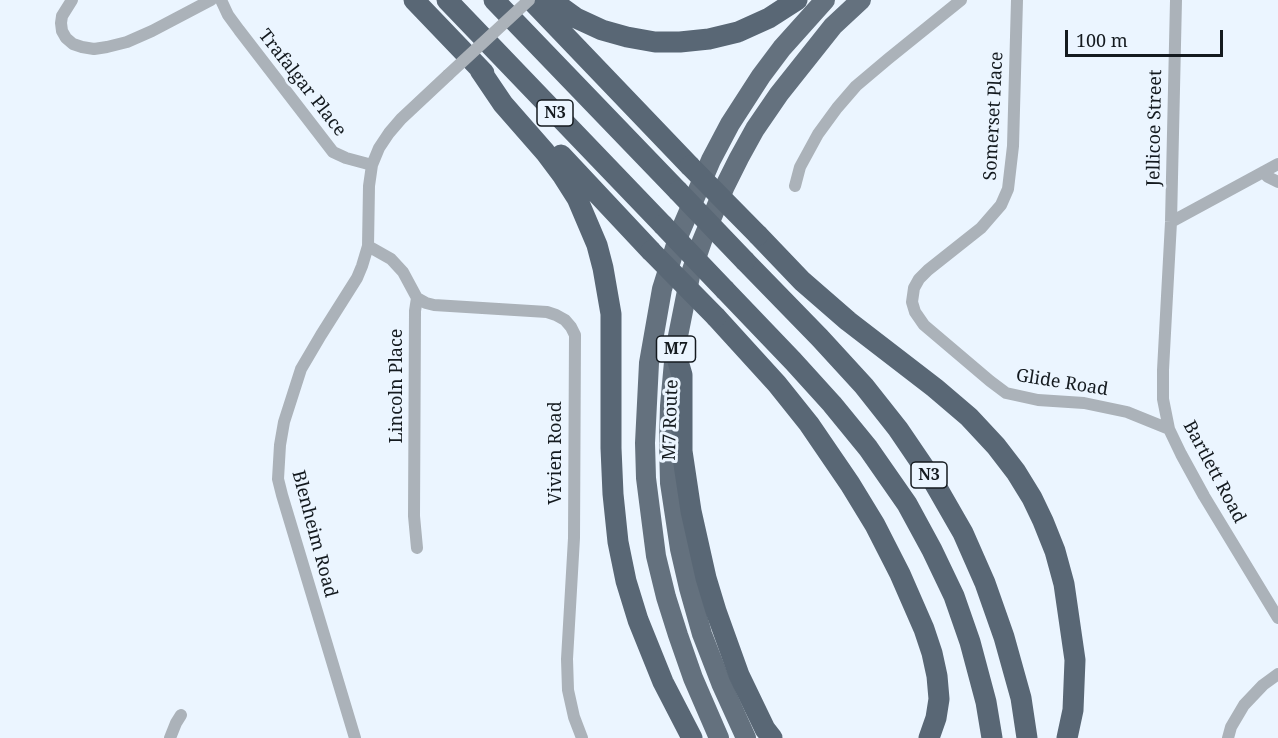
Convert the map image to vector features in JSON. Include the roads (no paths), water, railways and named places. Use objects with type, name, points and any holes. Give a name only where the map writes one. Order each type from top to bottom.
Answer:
[{"type":"highway","points":[[414,0],[716,317],[777,384],[809,424],[874,525],[895,564],[924,629],[937,676],[939,699],[936,718],[929,738]]},
{"type":"highway","name":"N3","points":[[447,0],[793,360],[868,448],[907,504],[954,596],[970,642],[986,702],[992,738]]},
{"type":"highway","name":"N3","points":[[494,0],[820,338],[864,386],[898,429],[932,479],[963,533],[985,583],[1004,637],[1020,698],[1027,738]]},
{"type":"highway","points":[[530,0],[802,281],[848,321],[969,417],[1016,472],[1043,521],[1055,551],[1064,584],[1075,660],[1068,738]]},
{"type":"highway","points":[[551,0],[576,18],[602,30],[655,42],[709,39],[738,32],[769,18],[797,0]]},
{"type":"highway","name":"M7 Route","points":[[719,738],[693,678],[678,635],[656,556],[646,477],[645,443],[649,363],[662,289],[680,232],[711,160],[730,124],[761,76],[782,48],[825,0]]},
{"type":"highway","name":"M7 Route","points":[[746,738],[702,634],[680,549],[670,483],[671,388],[675,351],[690,276],[724,186],[734,167],[755,129],[779,94],[833,26],[861,0]]},
{"type":"highway","points":[[480,70],[503,104],[563,176],[577,198],[597,244],[610,314],[610,448],[618,542],[626,581],[641,628],[663,682],[692,738]]},
{"type":"highway","points":[[675,351],[682,375],[682,451],[691,511],[706,578],[739,675],[765,729],[772,738]]},
{"type":"street","points":[[72,0],[62,16],[62,31],[73,44],[94,49],[127,42],[211,0]]},
{"type":"street","name":"Trafalgar Place","points":[[221,0],[239,30],[333,152],[372,165]]},
{"type":"street","points":[[417,298],[403,272],[391,259],[368,246],[369,186],[372,165],[379,147],[401,118],[530,0]]},
{"type":"street","points":[[795,186],[800,167],[818,134],[856,86],[961,0]]},
{"type":"street","name":"Somerset Place","points":[[912,302],[914,288],[919,279],[981,228],[1001,205],[1008,189],[1013,146],[1017,0]]},
{"type":"street","name":"Jellicoe Street","points":[[1171,222],[1176,0]]},
{"type":"street","points":[[1171,222],[1278,164]]},
{"type":"street","points":[[1263,172],[1278,182]]},
{"type":"street","name":"Bartlett Road","points":[[1171,222],[1163,370],[1163,399],[1169,429],[1204,496],[1278,618]]},
{"type":"street","name":"Blenheim Road","points":[[355,738],[282,495],[278,479],[278,462],[284,422],[301,369],[357,278],[368,246]]},
{"type":"street","name":"Lincoln Place","points":[[417,298],[415,311],[414,516],[417,548]]},
{"type":"street","name":"Vivien Road","points":[[417,298],[434,305],[547,312],[565,320],[575,335],[574,538],[567,658],[568,690],[582,738]]},
{"type":"street","name":"Glide Road","points":[[912,302],[924,326],[1006,393],[1038,400],[1084,403],[1127,412],[1169,429]]},
{"type":"street","points":[[1228,738],[1231,727],[1244,705],[1263,685],[1278,674]]},
{"type":"street","points":[[170,738],[181,715]]}]
